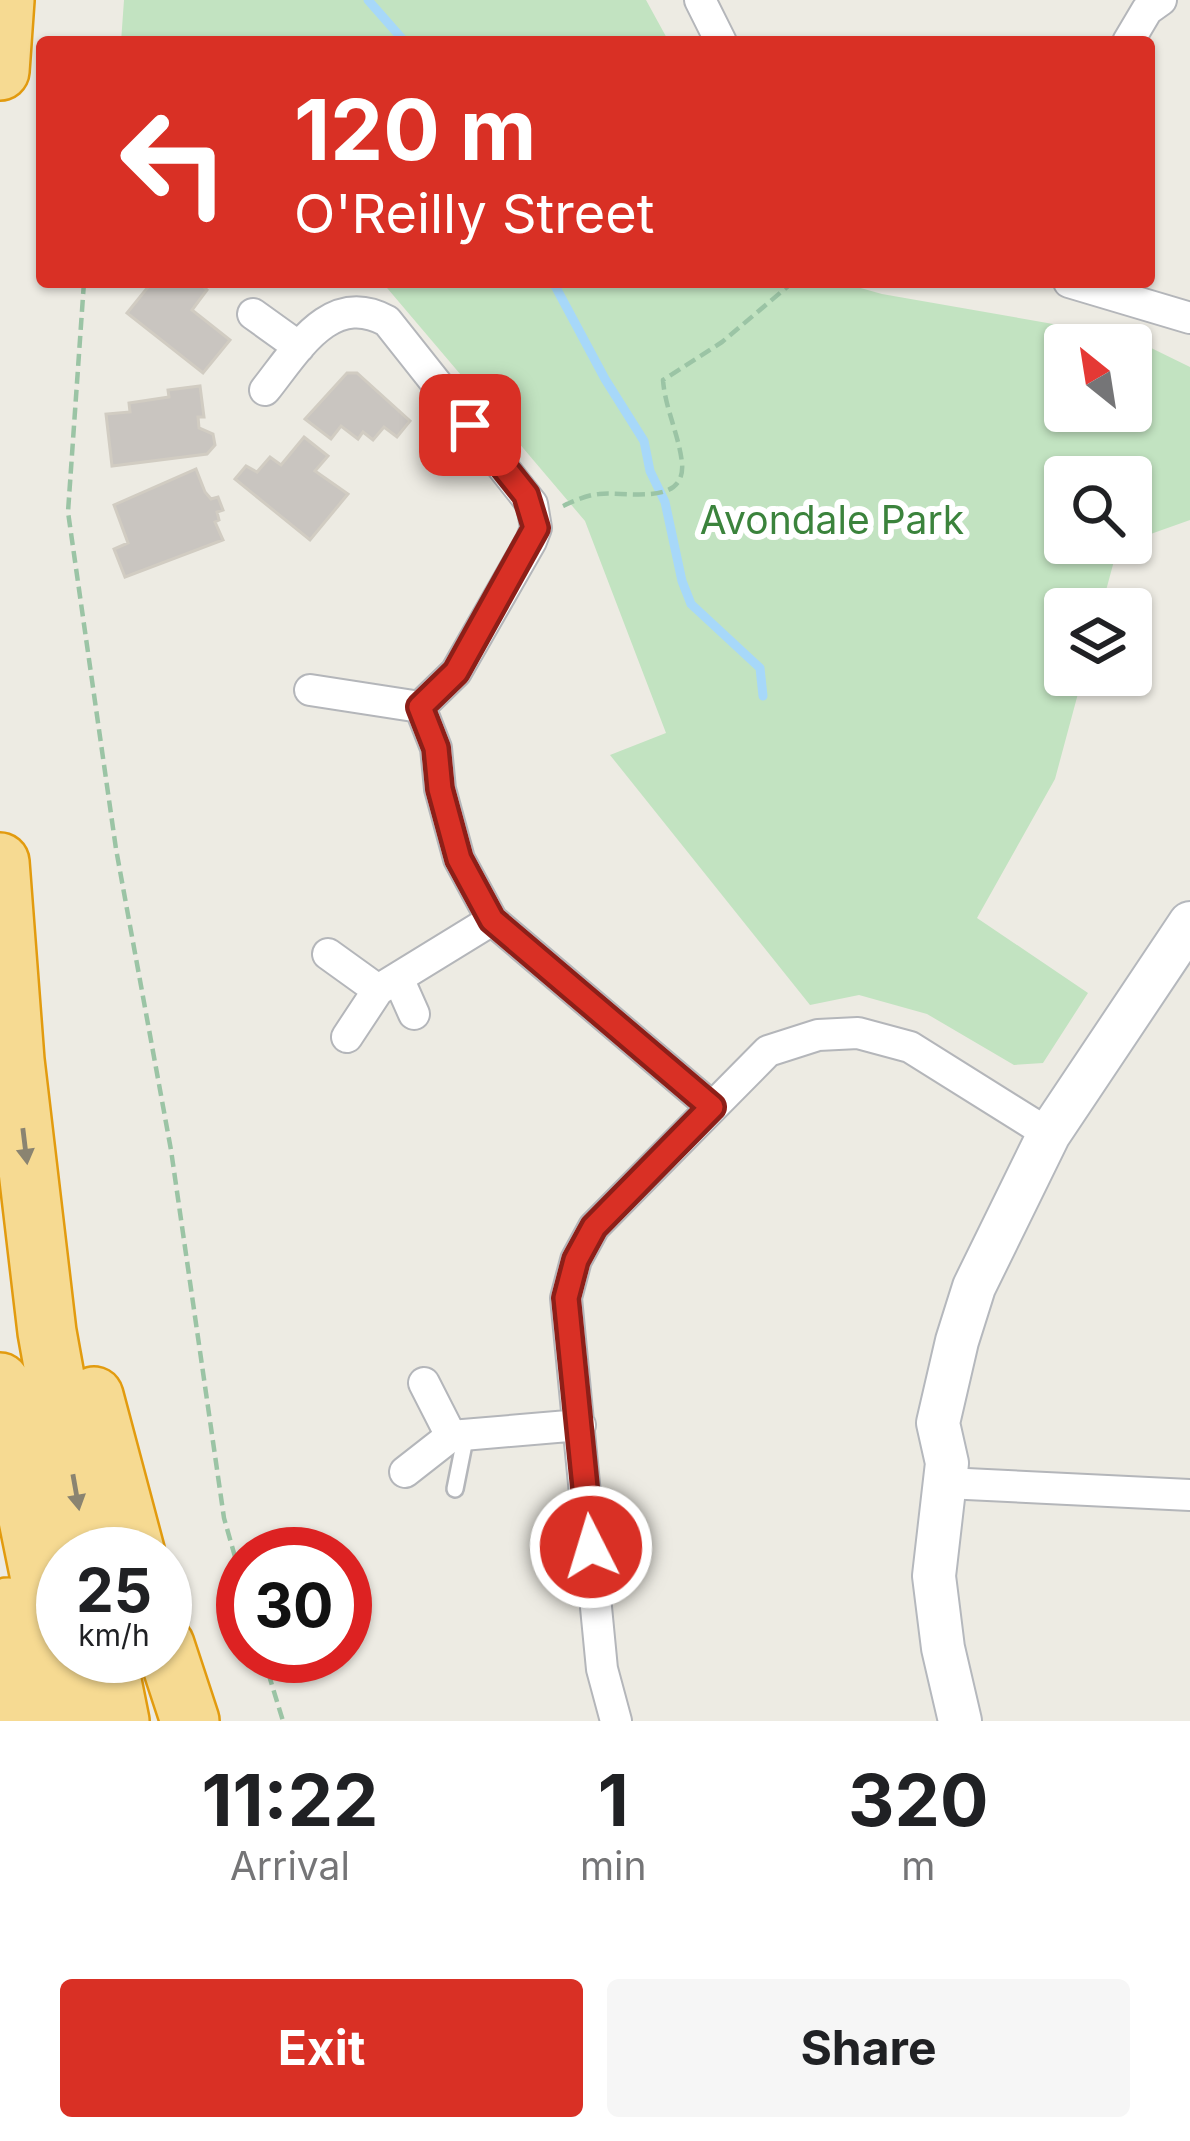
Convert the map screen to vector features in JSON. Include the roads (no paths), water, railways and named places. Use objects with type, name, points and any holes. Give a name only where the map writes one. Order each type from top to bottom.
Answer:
[{"type":"highway","points":[[0,71],[5,0]]},
{"type":"highway","points":[[0,862],[14,1060],[47,1332],[82,1527]]},
{"type":"highway","points":[[38,1252],[71,1285],[129,1527]]},
{"type":"highway","points":[[0,1382],[69,1721]]},
{"type":"highway","points":[[0,1562],[25,1721]]},
{"type":"highway","points":[[113,1683],[121,1721]]},
{"type":"highway","points":[[178,1683],[190,1721]]},
{"type":"street","points":[[700,0],[718,36]]},
{"type":"street","points":[[1132,36],[1160,0]]},
{"type":"street","points":[[1093,288],[1190,318]]},
{"type":"street","points":[[265,390],[298,347],[326,321],[352,310],[371,313],[387,321],[526,495],[536,517],[531,541],[456,672],[420,707]]},
{"type":"street","points":[[253,314],[298,347]]},
{"type":"street","points":[[310,690],[420,707]]},
{"type":"street","points":[[420,707],[436,748],[440,789],[459,859],[492,920],[712,1107]]},
{"type":"street","points":[[346,1037],[366,1002],[388,984],[492,920]]},
{"type":"street","points":[[960,1721],[943,1648],[934,1576],[947,1462],[938,1424],[957,1340],[974,1287],[1049,1134],[1188,934]]},
{"type":"street","points":[[328,954],[388,984],[414,1014]]},
{"type":"street","points":[[616,1721],[602,1669],[566,1298],[576,1260],[594,1227],[768,1051],[818,1035],[858,1033],[910,1047],[1049,1134]]},
{"type":"street","points":[[424,1384],[458,1435]]},
{"type":"street","points":[[404,1472],[458,1435],[580,1425]]},
{"type":"street","points":[[946,1483],[1190,1495]]},
{"type":"lane","points":[[455,1489],[458,1435]]},
{"type":"waterway","points":[[368,0],[400,36]]},
{"type":"waterway","points":[[556,288],[644,441],[691,604],[760,668],[763,696]]},
{"type":"park label","name":"Avondale Park","points":[[832,520]]}]
